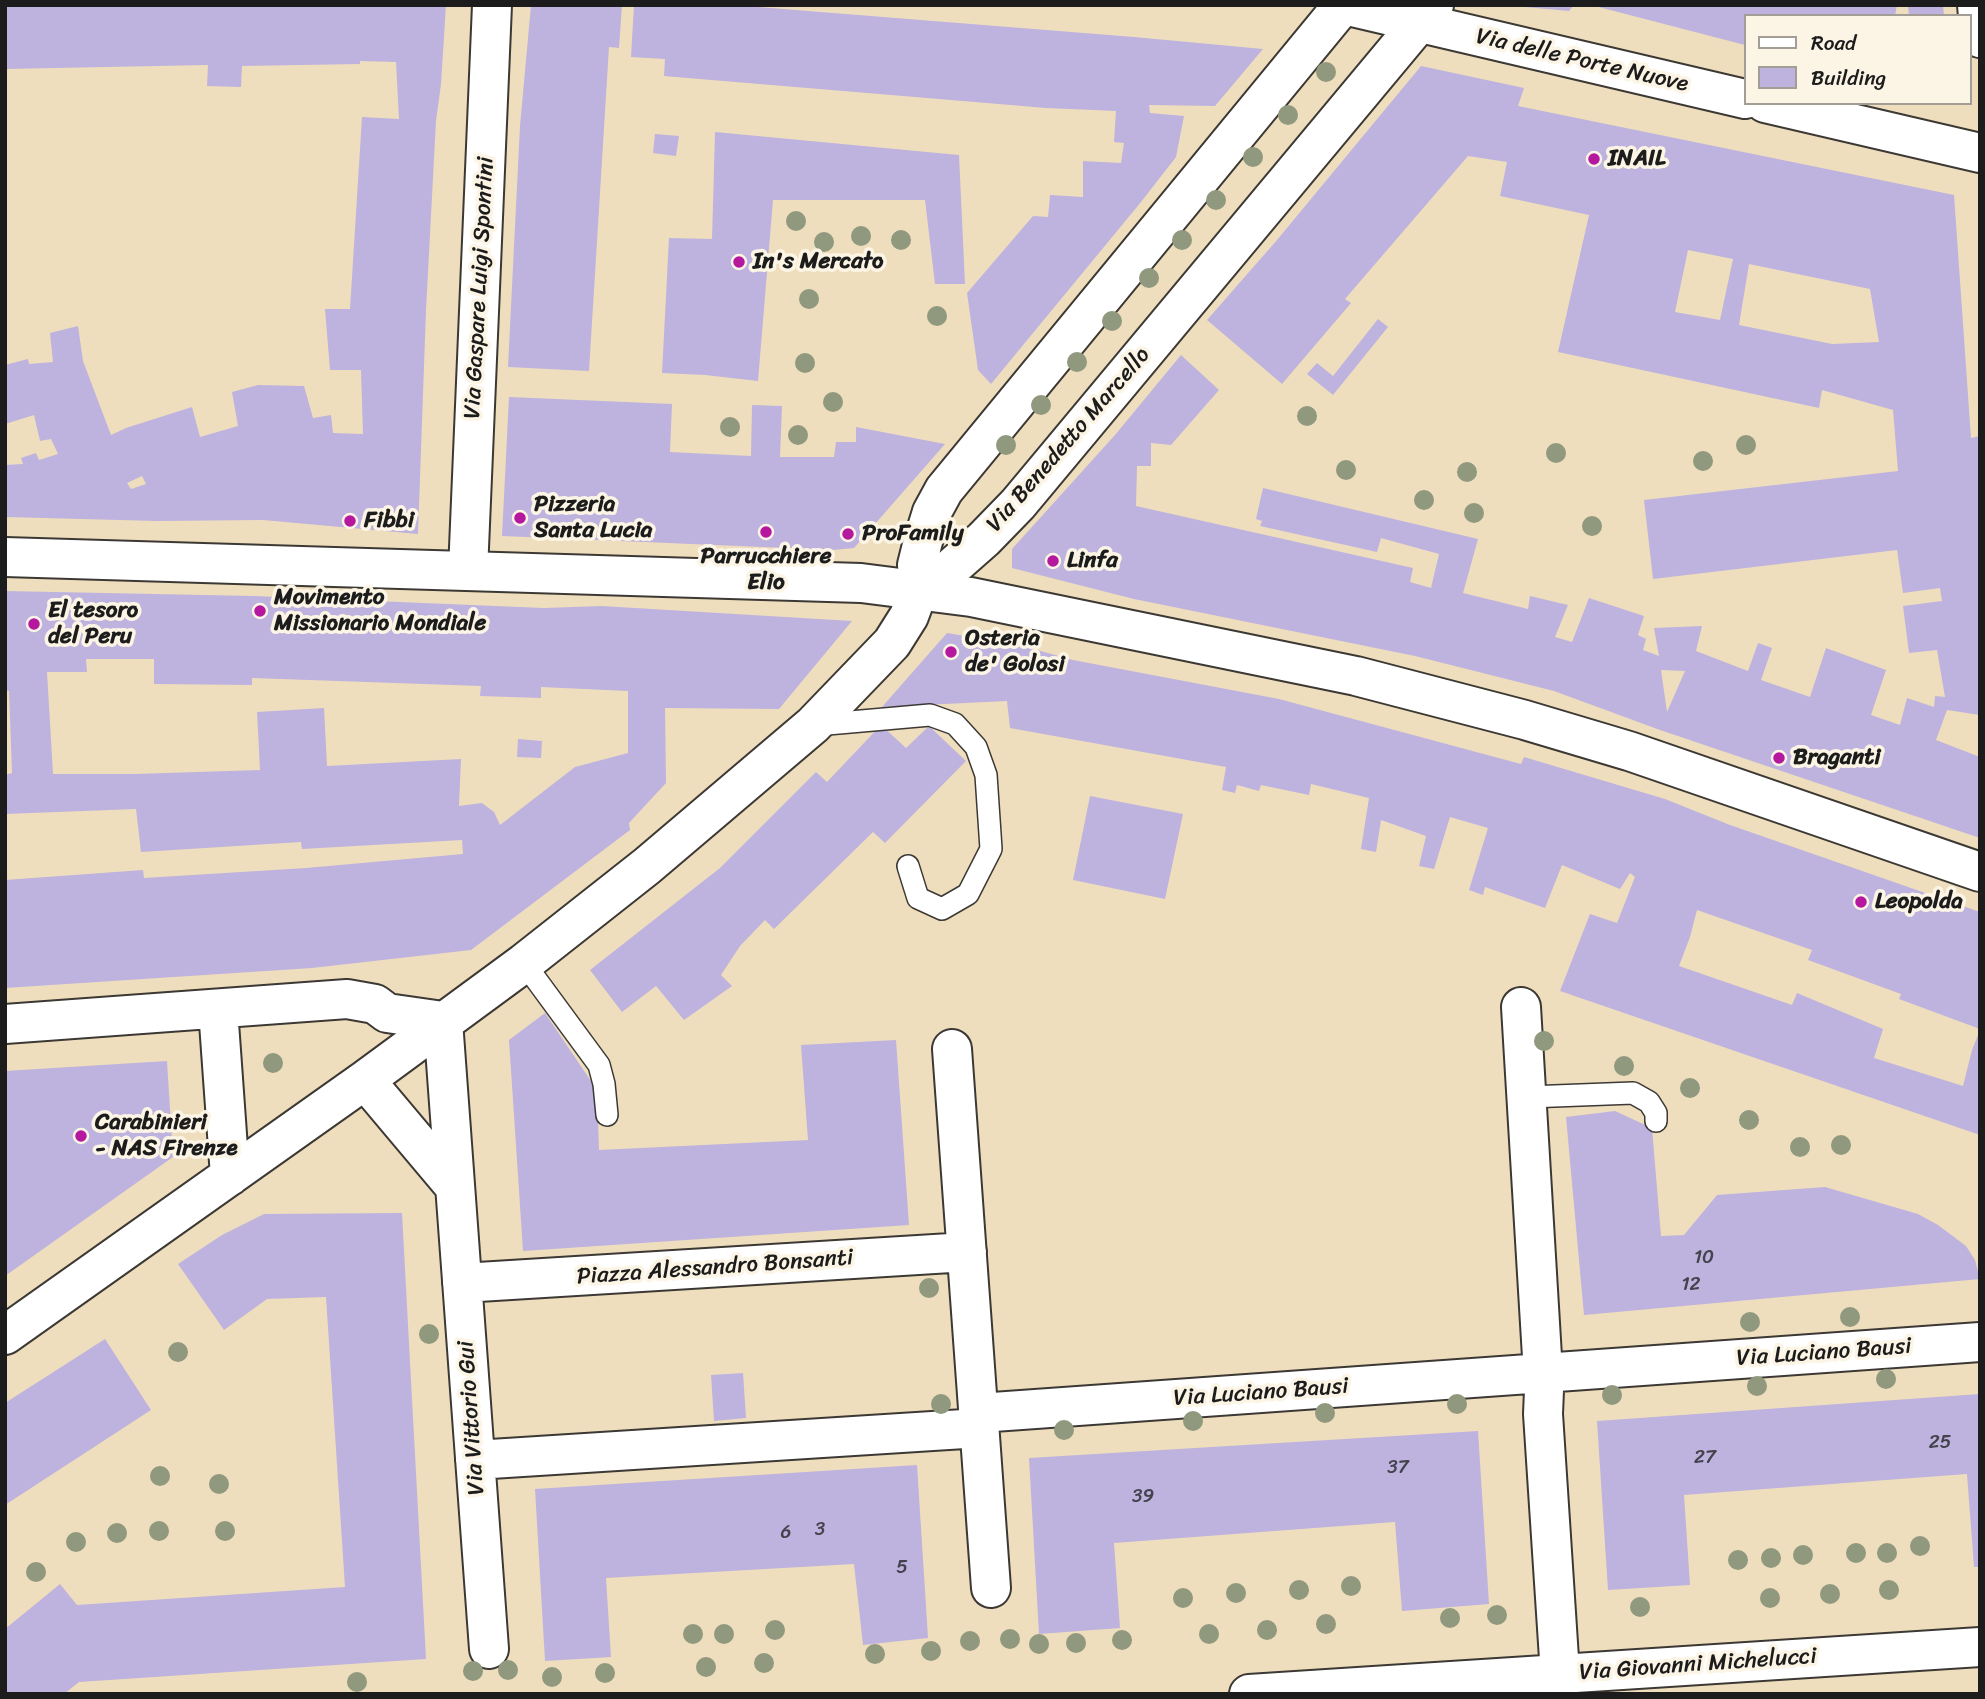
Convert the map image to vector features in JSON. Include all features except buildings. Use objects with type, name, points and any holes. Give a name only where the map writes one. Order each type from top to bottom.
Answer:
[{"type":"street","name":"Via Gaspare Luigi Spontini","points":[[468,571],[492,5]]},
{"type":"street","points":[[5,1335],[365,1080],[524,963],[647,866],[813,725],[892,643],[909,617],[919,589],[917,565],[923,541],[944,490],[1343,5]]},
{"type":"street","name":"Via delle Porte Nuove","points":[[1343,5],[1427,14],[1744,99]]},
{"type":"street","points":[[1977,5],[1980,38]]},
{"type":"street","name":"Via Benedetto Marcello","points":[[919,589],[950,569],[1018,504],[1427,14]]},
{"type":"street","points":[[1774,105],[1980,153]]},
{"type":"street","points":[[5,557],[861,583],[984,599],[1356,676],[1525,720],[1629,751],[1980,872]]},
{"type":"street","points":[[5,1024],[347,999],[375,1004],[387,1013],[443,1021]]},
{"type":"street","points":[[1521,1007],[1560,1674]]},
{"type":"street","points":[[218,1009],[230,1176]]},
{"type":"street","name":"Via Vittorio Gui","points":[[443,1021],[489,1649]]},
{"type":"street","points":[[952,1049],[991,1588]]},
{"type":"street","points":[[365,1080],[455,1187]]},
{"type":"street","name":"Piazza Alessandro Bonsanti","points":[[463,1283],[967,1252]]},
{"type":"street","name":"Via Luciano Bausi","points":[[979,1421],[1542,1373],[1980,1342]]},
{"type":"street","points":[[475,1460],[979,1421]]},
{"type":"street","name":"Via Giovanni Michelucci","points":[[1249,1694],[1980,1647]]},
{"type":"lane","points":[[813,725],[930,715],[955,724],[976,747],[986,775],[991,849],[968,894],[943,909],[930,904],[918,898],[908,866]]},
{"type":"lane","points":[[524,963],[599,1065],[607,1115]]},
{"type":"lane","points":[[1528,1097],[1633,1093],[1649,1102],[1656,1113],[1656,1121]]},
{"type":"place","name":"INAIL","points":[[1594,159]]},
{"type":"place","name":"In's Mercato","points":[[739,262]]},
{"type":"place","name":"Pizzeria Santa Lucia","points":[[520,518]]},
{"type":"place","name":"Fibbi","points":[[350,521]]},
{"type":"place","name":"Parrucchiere Elio","points":[[766,532]]},
{"type":"place","name":"ProFamily","points":[[848,534]]},
{"type":"place","name":"Linfa","points":[[1053,561]]},
{"type":"place","name":"Movimento Missionario Mondiale","points":[[260,611]]},
{"type":"place","name":"El tesoro del Peru","points":[[34,624]]},
{"type":"place","name":"Osteria de' Golosi","points":[[951,652]]},
{"type":"place","name":"Braganti","points":[[1779,758]]},
{"type":"place","name":"Leopolda","points":[[1861,902]]},
{"type":"place","name":"Carabinieri - NAS Firenze","points":[[81,1136]]}]
